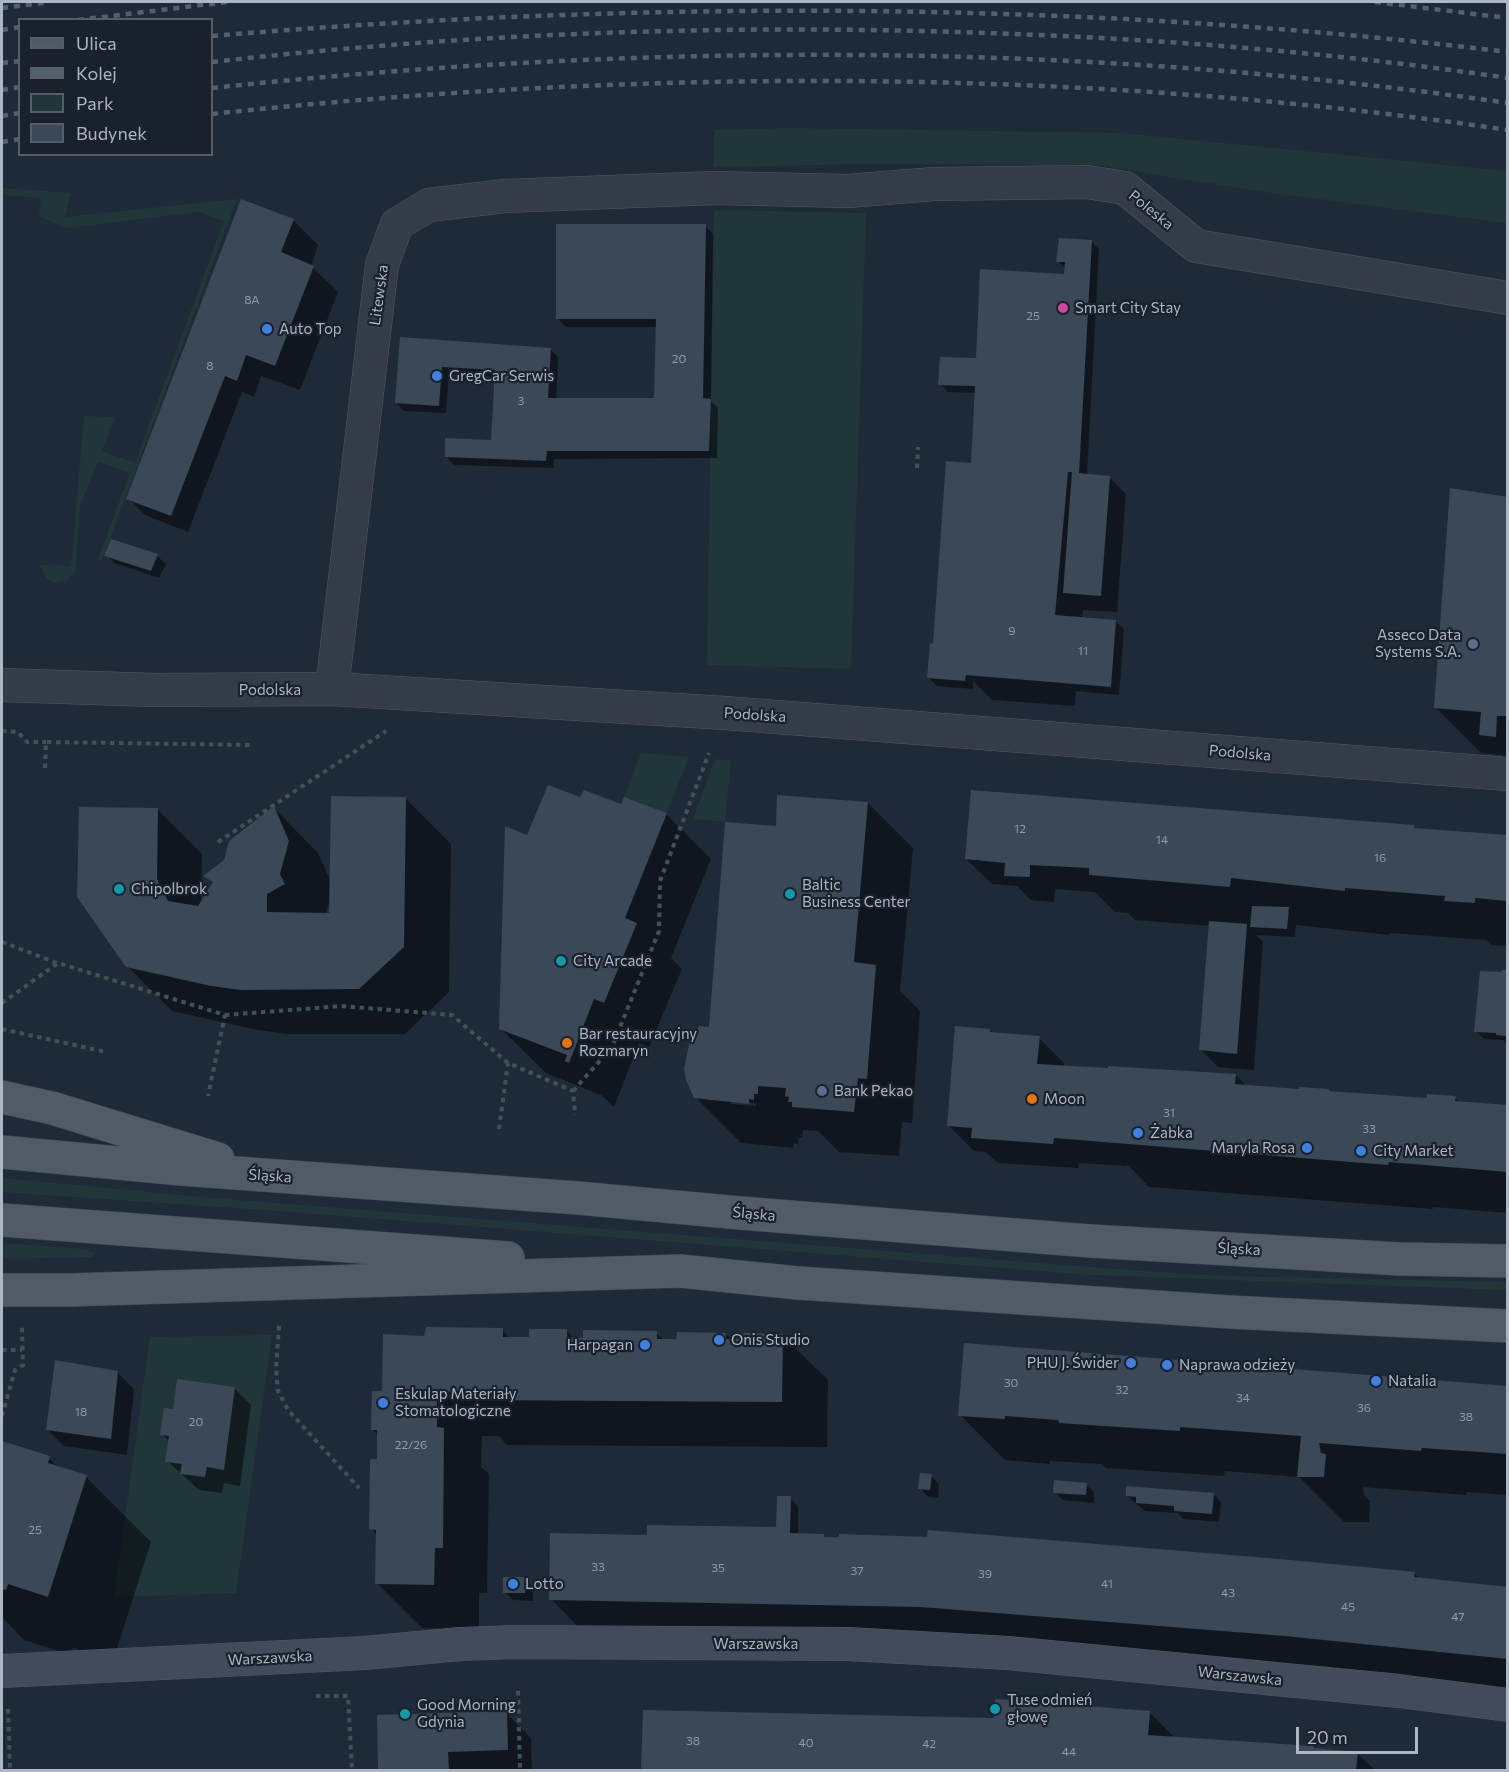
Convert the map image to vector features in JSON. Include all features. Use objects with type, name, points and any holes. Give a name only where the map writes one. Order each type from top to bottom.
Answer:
[{"type":"main road","points":[[2,1097],[52,1108],[274,1176]]},
{"type":"main road","name":"Śląska","points":[[2,1152],[181,1169],[578,1198],[1090,1241],[1400,1259],[1508,1262]]},
{"type":"main road","points":[[2,1220],[680,1271],[798,1283],[1218,1311],[1508,1326]]},
{"type":"main road","points":[[2,1290],[82,1290],[680,1271]]},
{"type":"street","name":"Poleska","points":[[715,188],[848,191],[934,184],[1087,182],[1125,188],[1196,246],[1508,298]]},
{"type":"street","name":"Litewska","points":[[333,690],[381,265],[397,224],[429,204],[505,195],[715,188]]},
{"type":"street","name":"Podolska","points":[[2,685],[155,690],[333,690],[749,715],[1508,774]]},
{"type":"street","name":"Warszawska","points":[[2,1671],[365,1653],[460,1644],[515,1642],[848,1644],[1020,1654],[1399,1691],[1508,1705]]},
{"type":"path","points":[[917,468],[918,447]]},
{"type":"path","points":[[218,842],[394,726]]},
{"type":"path","points":[[2,731],[18,732],[27,742],[252,745]]},
{"type":"path","points":[[45,768],[46,742]]},
{"type":"path","points":[[575,1115],[573,1091],[612,1047],[659,931],[660,880],[709,753]]},
{"type":"path","points":[[2,942],[57,963],[225,1015],[341,1006],[452,1015],[508,1063],[573,1091]]},
{"type":"path","points":[[2,1003],[57,963]]},
{"type":"path","points":[[208,1096],[225,1015]]},
{"type":"path","points":[[2,1029],[106,1052]]},
{"type":"path","points":[[499,1129],[508,1063]]},
{"type":"path","points":[[279,1326],[276,1369],[278,1390],[288,1410],[359,1488]]},
{"type":"path","points":[[2,1416],[15,1370],[23,1365],[22,1327]]},
{"type":"path","points":[[2,1350],[22,1350]]},
{"type":"path","points":[[518,1691],[520,1770]]},
{"type":"path","points":[[348,1696],[352,1770]]},
{"type":"path","points":[[8,1706],[9,1770]]},
{"type":"green space","points":[[790,128],[1122,133],[1505,171],[1507,172],[1507,223],[1264,192],[1097,165],[867,164],[714,167],[714,130]]},
{"type":"green space","points":[[2,188],[71,193],[65,217],[237,199],[104,555],[100,561],[98,559],[130,473],[98,461],[80,506],[76,569],[67,580],[55,583],[46,578],[40,565],[71,566],[84,416],[115,417],[102,451],[135,463],[224,221],[199,212],[65,228],[39,216],[41,198],[2,195]]},
{"type":"green space","points":[[714,210],[866,213],[851,669],[707,665]]},
{"type":"green space","points":[[641,753],[689,757],[667,813],[624,797]]},
{"type":"green space","points":[[715,759],[731,761],[725,822],[693,819]]},
{"type":"green space","points":[[2,1178],[212,1198],[1141,1271],[1223,1276],[1507,1282],[1507,1290],[1091,1275],[278,1211],[2,1192]]},
{"type":"green space","points":[[2,1243],[85,1249],[94,1253],[92,1257],[2,1259]]},
{"type":"green space","points":[[272,1335],[236,1593],[114,1597],[150,1337]]},
{"type":"building","points":[[241,199],[294,219],[281,252],[314,266],[275,366],[246,355],[237,381],[225,376],[171,516],[126,499]]},
{"type":"building","points":[[556,224],[706,224],[703,398],[711,399],[709,451],[547,451],[546,461],[445,457],[445,438],[491,440],[495,370],[442,367],[439,406],[395,403],[400,337],[551,348],[548,398],[654,398],[656,319],[556,319]]},
{"type":"building","points":[[1059,238],[1092,240],[1079,473],[1110,476],[1101,596],[1063,593],[1072,472],[1068,472],[1055,615],[1116,620],[1111,687],[966,675],[965,681],[927,678],[930,643],[933,644],[946,461],[971,463],[975,386],[938,385],[940,357],[976,358],[980,269],[1064,274],[1065,262],[1056,262]]},
{"type":"building","name":"Asseco Data Systems S.A.","points":[[1450,488],[1508,497],[1508,716],[1497,716],[1496,737],[1479,735],[1481,712],[1434,708]]},
{"type":"building","points":[[111,539],[158,554],[151,571],[104,556]]},
{"type":"building","name":"City Arcade","points":[[548,785],[580,797],[584,790],[621,804],[624,797],[667,813],[625,918],[637,923],[604,1003],[594,999],[569,1063],[565,1061],[567,1055],[499,1029],[505,826],[527,835]]},
{"type":"building","points":[[971,790],[1414,825],[1414,828],[1508,835],[1508,901],[1475,898],[1475,903],[1444,901],[1445,896],[1345,888],[1345,891],[1231,878],[1230,887],[1089,875],[1089,868],[1030,865],[1030,877],[1004,876],[1005,863],[965,859]]},
{"type":"building","name":"Baltic Business Center","points":[[777,795],[868,802],[854,962],[876,965],[867,1079],[858,1078],[854,1112],[792,1107],[792,1102],[788,1102],[789,1097],[785,1096],[786,1088],[758,1086],[758,1094],[754,1094],[754,1100],[749,1099],[749,1104],[694,1098],[686,1080],[684,1069],[689,1044],[699,1026],[709,1027],[725,822],[776,826]]},
{"type":"building","name":"Chipolbrok","points":[[331,796],[406,797],[404,947],[359,989],[241,990],[211,986],[126,967],[77,897],[79,807],[158,808],[157,879],[168,901],[198,906],[213,882],[203,876],[224,860],[229,841],[274,806],[289,841],[280,874],[285,884],[267,894],[267,912],[329,913]]},
{"type":"building","points":[[1252,906],[1289,907],[1287,929],[1250,927]]},
{"type":"building","points":[[1209,921],[1247,924],[1237,1054],[1199,1050]]},
{"type":"building","points":[[1501,970],[1508,970],[1508,1036],[1474,1032],[1480,971],[1501,972]]},
{"type":"building","points":[[955,1026],[990,1029],[990,1032],[1040,1036],[1037,1064],[1236,1074],[1235,1084],[1329,1089],[1329,1091],[1427,1098],[1427,1094],[1456,1096],[1455,1101],[1508,1105],[1508,1172],[1389,1162],[1388,1165],[1054,1138],[1053,1144],[971,1138],[972,1128],[947,1126]]},
{"type":"building","points":[[426,1327],[503,1328],[503,1337],[529,1337],[529,1329],[567,1329],[567,1337],[583,1338],[583,1330],[657,1331],[657,1339],[676,1339],[677,1332],[726,1333],[726,1339],[743,1339],[743,1333],[783,1334],[782,1402],[461,1400],[461,1391],[437,1392],[437,1427],[444,1428],[443,1548],[435,1548],[434,1585],[375,1584],[376,1530],[369,1529],[370,1459],[377,1459],[377,1430],[371,1430],[372,1391],[382,1391],[383,1334],[424,1336]]},
{"type":"building","points":[[964,1343],[1508,1386],[1508,1454],[1422,1448],[1421,1451],[1319,1443],[1321,1453],[1326,1454],[1324,1477],[1297,1477],[1301,1436],[1180,1427],[1180,1431],[1059,1423],[1058,1420],[1005,1416],[1005,1419],[958,1416]]},
{"type":"building","points":[[55,1360],[118,1371],[111,1439],[46,1430]]},
{"type":"building","points":[[177,1379],[235,1387],[224,1470],[207,1467],[205,1477],[180,1474],[182,1464],[165,1462],[169,1436],[160,1435],[164,1408],[173,1409]]},
{"type":"building","points":[[2,1441],[50,1456],[48,1463],[87,1475],[48,1597],[8,1584],[6,1590],[2,1589]]},
{"type":"building","points":[[920,1473],[932,1474],[930,1490],[918,1489]]},
{"type":"building","points":[[1054,1480],[1087,1483],[1086,1495],[1053,1493]]},
{"type":"building","points":[[1126,1486],[1214,1493],[1212,1514],[1174,1511],[1174,1506],[1136,1503],[1136,1497],[1126,1496]]},
{"type":"building","points":[[777,1496],[791,1496],[790,1533],[824,1534],[825,1537],[839,1537],[839,1534],[927,1537],[928,1530],[1415,1572],[1414,1577],[1508,1587],[1508,1659],[1285,1636],[921,1607],[549,1600],[550,1533],[647,1535],[647,1525],[776,1527]]},
{"type":"building","points":[[503,1577],[525,1577],[525,1593],[503,1593]]},
{"type":"building","points":[[995,1699],[1150,1711],[1148,1735],[1313,1746],[1313,1748],[1358,1752],[1356,1770],[641,1770],[643,1710],[994,1718]]},
{"type":"building","points":[[507,1711],[508,1750],[448,1752],[449,1770],[378,1770],[377,1715]]},
{"type":"railway","points":[[2,8],[49,2]]},
{"type":"railway","points":[[95,18],[227,2]]},
{"type":"railway","points":[[1375,2],[1508,18]]},
{"type":"railway","points":[[213,36],[374,24],[536,16],[860,11],[1185,22],[1347,35],[1508,52]]},
{"type":"railway","points":[[2,30],[18,27]]},
{"type":"railway","points":[[213,62],[412,43],[512,37],[712,30],[913,31],[1199,44],[1323,55],[1508,78]]},
{"type":"railway","points":[[213,88],[374,73],[536,62],[698,56],[860,55],[1023,59],[1185,68],[1347,83],[1508,103]]},
{"type":"railway","points":[[2,63],[18,61]]},
{"type":"railway","points":[[213,114],[374,99],[536,88],[698,82],[860,81],[1023,85],[1185,94],[1347,109],[1508,130]]},
{"type":"railway","points":[[2,90],[18,87]]},
{"type":"railway","points":[[2,116],[18,113]]},
{"type":"railway","points":[[2,142],[18,139]]},
{"type":"place","name":"Smart City Stay","points":[[1063,308]]},
{"type":"place","name":"Auto Top","points":[[267,329]]},
{"type":"place","name":"GregCar Serwis","points":[[437,376]]},
{"type":"place","name":"Asseco Data Systems S.A.","points":[[1473,644]]},
{"type":"place","name":"Chipolbrok","points":[[119,889]]},
{"type":"place","name":"Baltic Business Center","points":[[790,894]]},
{"type":"place","name":"City Arcade","points":[[561,961]]},
{"type":"place","name":"Bar restauracyjny Rozmaryn","points":[[567,1043]]},
{"type":"place","name":"Bank Pekao","points":[[822,1091]]},
{"type":"place","name":"Moon","points":[[1032,1099]]},
{"type":"place","name":"Żabka","points":[[1138,1133]]},
{"type":"place","name":"Maryla Rosa","points":[[1307,1148]]},
{"type":"place","name":"City Market","points":[[1361,1151]]},
{"type":"place","name":"Onis Studio","points":[[719,1340]]},
{"type":"place","name":"Harpagan","points":[[645,1345]]},
{"type":"place","name":"PHU J. Świder","points":[[1131,1363]]},
{"type":"place","name":"Naprawa odzieży","points":[[1167,1365]]},
{"type":"place","name":"Natalia","points":[[1376,1381]]},
{"type":"place","name":"Eskulap Materiały Stomatologiczne","points":[[383,1403]]},
{"type":"place","name":"Lotto","points":[[513,1584]]},
{"type":"place","name":"Tuse odmień głowę","points":[[995,1709]]},
{"type":"place","name":"Good Morning Gdynia","points":[[405,1714]]}]
